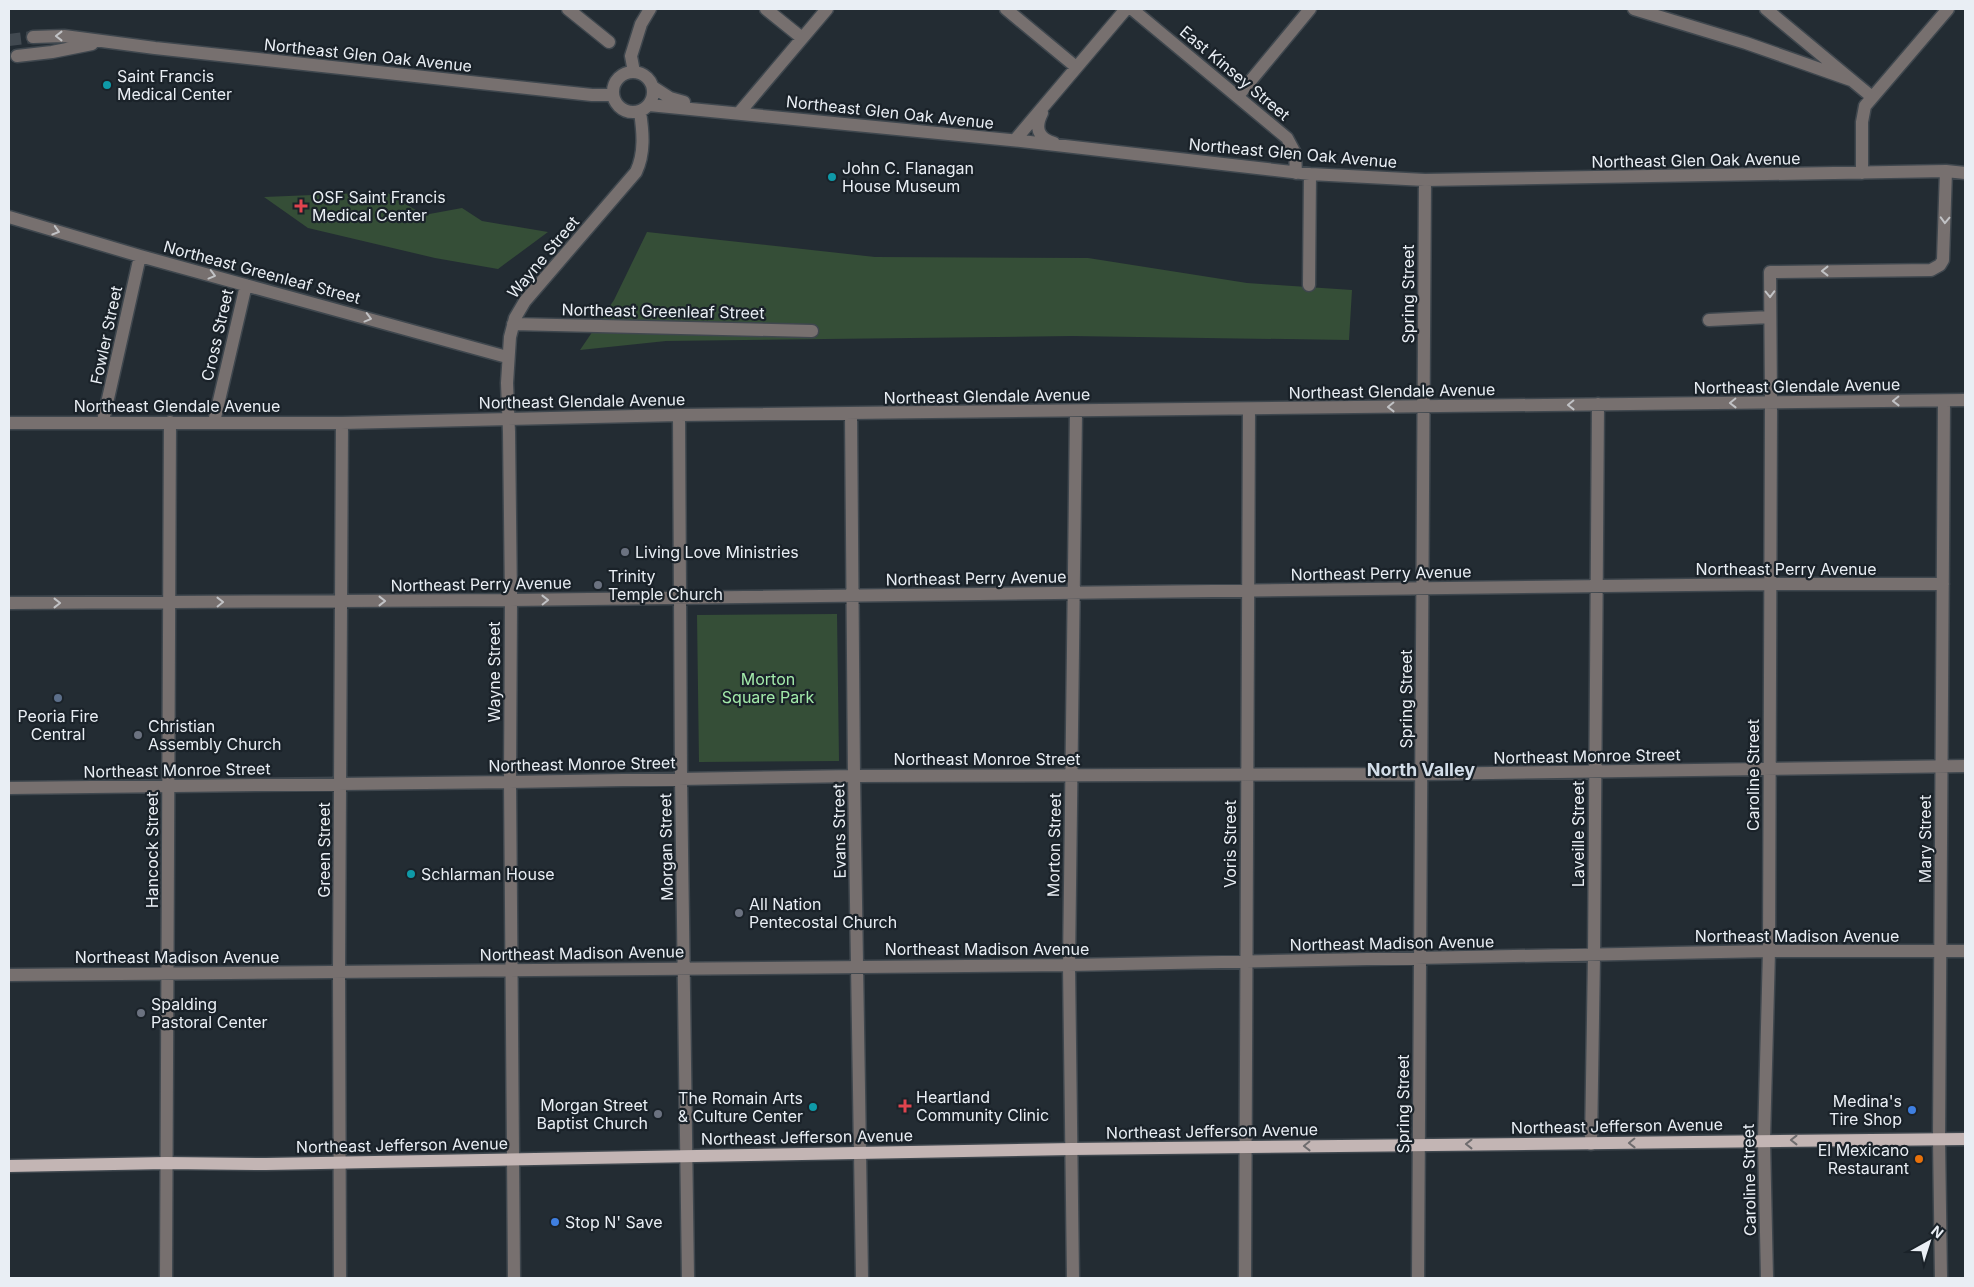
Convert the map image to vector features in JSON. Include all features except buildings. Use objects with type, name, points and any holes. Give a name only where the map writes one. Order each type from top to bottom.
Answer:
[{"type":"main road","name":"Northeast Jefferson Avenue","points":[[9,1166],[166,1163],[266,1164],[860,1152],[1419,1144],[1591,1144],[1764,1140],[1965,1139]]},
{"type":"street","points":[[568,9],[609,42]]},
{"type":"street","points":[[634,72],[631,56],[641,24],[650,9]]},
{"type":"street","points":[[766,9],[802,38]]},
{"type":"street","points":[[740,113],[826,9]]},
{"type":"street","points":[[1006,9],[1076,67]]},
{"type":"street","points":[[1015,140],[1126,9]]},
{"type":"street","name":"East Kinsey Street","points":[[1132,9],[1289,140],[1295,152],[1296,173]]},
{"type":"street","points":[[1238,96],[1310,9]]},
{"type":"street","points":[[1634,9],[1746,43],[1851,80]]},
{"type":"street","points":[[1766,9],[1872,97]]},
{"type":"street","points":[[1862,173],[1863,112],[1872,97],[1948,9]]},
{"type":"street","name":"Northeast Glen Oak Avenue","points":[[33,37],[64,36],[155,48],[592,96],[613,95]]},
{"type":"street","name":"Northeast Glen Oak Avenue","points":[[18,56],[58,51],[84,44],[120,43]]},
{"type":"street","points":[[628,72],[646,76],[653,87],[652,100],[645,108],[628,112],[618,106],[613,95],[613,89],[618,78],[628,72]]},
{"type":"street","name":"Northeast Glen Oak Avenue","points":[[653,87],[670,98],[711,110]]},
{"type":"street","points":[[1055,93],[1041,115],[1037,129],[1046,140],[1063,146]]},
{"type":"street","name":"Northeast Glen Oak Avenue","points":[[645,108],[711,110],[1015,140],[1296,173],[1425,180],[1946,171],[1965,173]]},
{"type":"street","name":"Wayne Street","points":[[514,1278],[510,782],[511,600],[507,356],[513,324],[518,312],[529,296],[636,172],[642,147],[645,108]]},
{"type":"street","name":"Caroline Street","points":[[1767,1278],[1764,1140],[1769,951],[1770,272],[1936,269],[1943,260],[1946,171]]},
{"type":"street","points":[[1309,285],[1310,174]]},
{"type":"street","name":"Spring Street","points":[[1418,1278],[1425,180]]},
{"type":"street","name":"Northeast Greenleaf Street","points":[[9,217],[140,256],[507,356]]},
{"type":"street","name":"Fowler Street","points":[[103,421],[140,256]]},
{"type":"street","name":"Cross Street","points":[[214,422],[246,285]]},
{"type":"street","points":[[1709,320],[1770,317]]},
{"type":"street","name":"Northeast Greenleaf Street","points":[[513,324],[812,331]]},
{"type":"street","name":"Mary Street","points":[[1941,1278],[1939,1139],[1944,400]]},
{"type":"street","name":"Northeast Glendale Avenue","points":[[9,423],[103,421],[342,423],[680,415],[1249,410],[1424,406],[1965,400]]},
{"type":"street","name":"Laveille Street","points":[[1591,1144],[1598,404]]},
{"type":"street","name":"Voris Street","points":[[1245,1278],[1249,410]]},
{"type":"street","name":"Morton Street","points":[[1073,1278],[1069,965],[1076,412]]},
{"type":"street","name":"Evans Street","points":[[851,414],[854,776],[862,1278]]},
{"type":"street","name":"Morgan Street","points":[[680,415],[679,598],[688,1278]]},
{"type":"street","name":"Hancock Street","points":[[166,1278],[170,422]]},
{"type":"street","name":"Green Street","points":[[340,1278],[339,971],[342,423]]},
{"type":"street","name":"Northeast Perry Avenue","points":[[9,603],[511,600],[1769,584],[1943,584]]},
{"type":"street","name":"Northeast Monroe Street","points":[[9,788],[854,776],[1422,774],[1965,766]]},
{"type":"street","name":"Northeast Madison Avenue","points":[[9,975],[1069,965],[1769,951],[1965,951]]},
{"type":"green space","points":[[386,192],[424,215],[462,208],[482,221],[548,232],[498,269],[435,258],[308,228],[264,197]]},
{"type":"green space","points":[[647,232],[875,257],[1088,258],[1247,283],[1352,290],[1349,340],[1072,336],[666,341],[580,350],[614,300]]},
{"type":"green space","name":"Morton Square Park","points":[[837,614],[839,761],[699,762],[697,615]]},
{"type":"tunnel","points":[[9,40],[33,37]]},
{"type":"place","name":"Saint Francis Medical Center","points":[[107,85]]},
{"type":"place","name":"John C. Flanagan House Museum","points":[[832,177]]},
{"type":"place","name":"OSF Saint Francis Medical Center","points":[[301,206]]},
{"type":"place","name":"Living Love Ministries","points":[[625,552]]},
{"type":"place","name":"Trinity Temple Church","points":[[598,585]]},
{"type":"place","name":"Peoria Fire Central","points":[[58,698]]},
{"type":"place","name":"Christian Assembly Church","points":[[138,735]]},
{"type":"place","name":"Schlarman House","points":[[411,874]]},
{"type":"place","name":"All Nation Pentecostal Church","points":[[739,913]]},
{"type":"place","name":"Spalding Pastoral Center","points":[[141,1013]]},
{"type":"place","name":"Heartland Community Clinic","points":[[905,1106]]},
{"type":"place","name":"The Romain Arts & Culture Center","points":[[813,1107]]},
{"type":"place","name":"Medina's Tire Shop","points":[[1912,1110]]},
{"type":"place","name":"Morgan Street Baptist Church","points":[[658,1114]]},
{"type":"place","name":"El Mexicano Restaurant","points":[[1919,1159]]},
{"type":"place","name":"Stop N' Save","points":[[555,1222]]},
{"type":"district","name":"North Valley","points":[[1421,770]]}]
